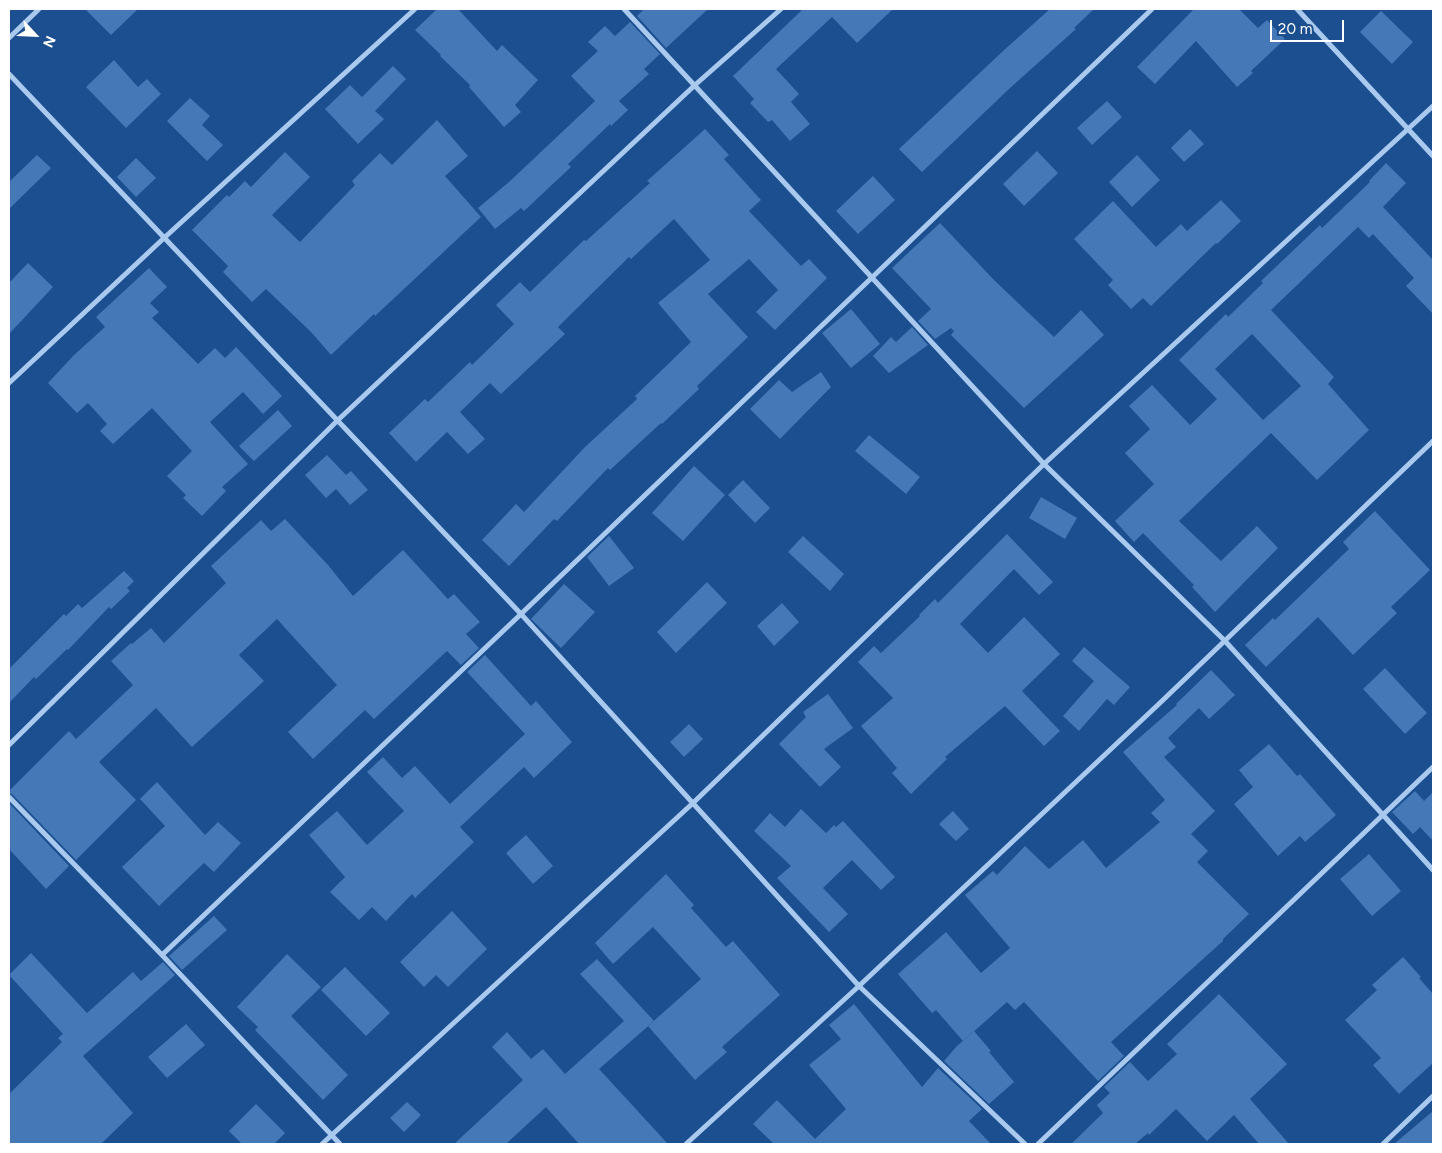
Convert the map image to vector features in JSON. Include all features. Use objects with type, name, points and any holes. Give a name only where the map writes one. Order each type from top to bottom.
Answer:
[{"type":"street","points":[[9,38],[39,9]]},
{"type":"street","points":[[9,384],[164,238],[415,9]]},
{"type":"street","points":[[624,9],[1044,464],[1225,641],[1433,870]]},
{"type":"street","points":[[9,745],[338,420],[695,85],[781,9]]},
{"type":"street","points":[[162,955],[1152,9]]},
{"type":"street","points":[[1297,9],[1433,156]]},
{"type":"street","points":[[9,74],[521,614],[859,986],[1025,1144]]},
{"type":"street","points":[[322,1144],[693,803],[1044,464],[1433,106]]},
{"type":"street","points":[[686,1144],[859,986],[1225,641],[1433,441]]},
{"type":"street","points":[[1038,1144],[1433,767]]},
{"type":"street","points":[[9,797],[162,955],[340,1144]]},
{"type":"street","points":[[1383,1144],[1433,1096]]},
{"type":"building","points":[[85,9],[138,9],[111,35]]},
{"type":"building","points":[[437,9],[458,9],[497,51],[502,45],[538,80],[515,105],[521,112],[504,127],[469,87],[470,85],[415,30]]},
{"type":"building","points":[[644,9],[708,9],[666,48],[637,16]]},
{"type":"building","points":[[803,9],[893,9],[857,43],[832,17],[776,69],[799,94],[791,102],[810,124],[790,141],[772,120],[768,122],[750,103],[754,99],[733,76]]},
{"type":"building","points":[[1050,9],[1094,9],[1074,28],[1076,29],[1010,88],[922,172],[899,149]]},
{"type":"building","points":[[1194,9],[1239,9],[1258,28],[1267,20],[1285,39],[1237,87],[1196,41],[1155,84],[1137,67]]},
{"type":"building","points":[[1381,11],[1413,42],[1392,64],[1360,32]]},
{"type":"building","points":[[630,22],[660,54],[644,69],[649,74],[619,101],[628,110],[611,126],[610,124],[568,164],[571,167],[524,211],[521,208],[495,229],[478,208],[509,182],[595,101],[571,76],[598,51],[588,42],[605,26],[615,36]]},
{"type":"building","points":[[114,60],[138,87],[147,79],[161,94],[126,128],[86,87]]},
{"type":"building","points":[[393,66],[406,79],[375,111],[384,119],[358,144],[325,109],[350,85],[362,97]]},
{"type":"building","points":[[190,98],[210,116],[202,125],[223,145],[207,161],[167,121]]},
{"type":"building","points":[[1107,101],[1122,117],[1092,145],[1077,128]]},
{"type":"building","points":[[437,120],[468,156],[445,176],[481,217],[331,355],[311,332],[266,289],[252,302],[223,272],[228,266],[192,230],[227,195],[229,197],[245,181],[251,187],[285,152],[310,177],[272,215],[300,242],[355,185],[352,181],[380,153],[392,165]]},
{"type":"building","points":[[705,129],[729,155],[724,159],[761,200],[749,211],[801,266],[809,259],[827,278],[775,330],[756,312],[778,290],[749,259],[708,294],[748,337],[697,386],[699,389],[610,470],[608,468],[557,521],[554,519],[509,566],[482,540],[516,504],[524,512],[585,447],[637,399],[635,396],[691,342],[658,303],[710,260],[674,219],[631,259],[629,257],[558,327],[565,334],[501,394],[490,383],[460,412],[485,439],[468,454],[447,432],[416,462],[389,433],[425,399],[428,402],[470,362],[472,365],[514,324],[496,305],[520,282],[530,292],[584,240],[586,241],[650,183],[647,181]]},
{"type":"building","points":[[1190,129],[1204,144],[1184,162],[1171,148]]},
{"type":"building","points":[[1037,151],[1058,173],[1024,206],[1003,184]]},
{"type":"building","points":[[37,155],[51,168],[9,209],[9,182]]},
{"type":"building","points":[[1137,155],[1160,180],[1132,207],[1109,182]]},
{"type":"building","points":[[136,158],[156,178],[136,197],[117,177]]},
{"type":"building","points":[[1386,163],[1406,183],[1383,207],[1433,260],[1433,314],[1406,286],[1414,278],[1373,234],[1369,238],[1358,227],[1271,310],[1334,377],[1328,384],[1369,430],[1317,480],[1271,433],[1179,521],[1221,561],[1257,526],[1278,548],[1215,612],[1192,587],[1194,585],[1143,533],[1134,542],[1115,521],[1154,484],[1125,453],[1150,429],[1129,406],[1152,385],[1190,425],[1217,399],[1179,360],[1226,314],[1228,317],[1263,283],[1261,281],[1320,225],[1322,228]],"holes":[[[1252,334],[1301,386],[1263,420],[1215,369]]]},
{"type":"building","points":[[873,176],[895,200],[858,234],[836,211]]},
{"type":"building","points":[[1221,200],[1241,221],[1151,306],[1143,298],[1131,309],[1108,285],[1113,280],[1074,239],[1113,201],[1156,247],[1181,224],[1187,231]]},
{"type":"building","points":[[940,223],[995,281],[1054,337],[1081,310],[1104,335],[1024,408],[951,335],[954,331],[951,328],[935,339],[918,321],[931,309],[892,268]]},
{"type":"building","points":[[28,263],[53,287],[9,334],[9,283]]},
{"type":"building","points":[[149,268],[167,287],[150,303],[159,312],[152,318],[198,364],[215,348],[225,358],[236,347],[282,396],[263,414],[243,392],[210,422],[248,464],[222,487],[226,491],[202,516],[183,498],[186,495],[167,476],[192,451],[152,408],[113,444],[100,431],[107,424],[88,403],[77,413],[48,383],[74,355],[105,327],[96,317]]},
{"type":"building","points":[[851,309],[880,344],[851,368],[822,333]]},
{"type":"building","points":[[912,327],[928,345],[889,373],[873,356],[891,337],[896,342]]},
{"type":"building","points":[[821,372],[831,387],[780,439],[750,409],[779,380],[792,392]]},
{"type":"building","points":[[278,410],[292,426],[254,461],[239,446]]},
{"type":"building","points":[[869,435],[920,477],[906,494],[855,451]]},
{"type":"building","points":[[327,455],[346,475],[351,471],[368,490],[350,505],[336,489],[326,498],[305,475]]},
{"type":"building","points":[[694,466],[725,495],[683,541],[652,513]]},
{"type":"building","points":[[743,480],[770,508],[755,523],[728,495]]},
{"type":"building","points":[[1041,497],[1077,518],[1065,539],[1029,518]]},
{"type":"building","points":[[1375,511],[1430,570],[1391,607],[1397,613],[1353,655],[1318,617],[1266,667],[1245,645],[1273,618],[1275,620],[1349,549],[1343,542]]},
{"type":"building","points":[[285,519],[328,565],[353,596],[403,550],[448,599],[454,594],[480,622],[466,634],[479,648],[461,665],[447,651],[374,719],[365,710],[313,759],[288,732],[337,685],[277,619],[239,655],[264,681],[192,747],[156,708],[99,762],[136,800],[76,860],[9,791],[69,731],[76,739],[133,685],[111,661],[151,628],[164,643],[226,583],[211,566],[261,520],[271,531]]},
{"type":"building","points":[[1007,534],[1053,582],[1039,595],[1014,569],[960,624],[988,653],[1024,617],[1060,654],[1022,691],[1060,731],[1044,746],[1005,706],[945,757],[947,759],[911,794],[892,773],[897,768],[861,726],[893,698],[858,662],[874,646],[881,653],[935,599],[938,603]]},
{"type":"building","points":[[609,536],[634,568],[609,586],[587,557]]},
{"type":"building","points":[[803,536],[844,574],[830,591],[788,552]]},
{"type":"building","points":[[124,571],[134,581],[127,588],[130,591],[111,609],[109,607],[68,650],[36,679],[34,677],[9,703],[9,669],[64,614],[66,616],[78,604],[82,608]]},
{"type":"building","points":[[707,582],[727,603],[676,653],[657,632]]},
{"type":"building","points":[[564,584],[595,612],[561,648],[531,619]]},
{"type":"building","points":[[782,603],[799,622],[774,646],[757,626]]},
{"type":"building","points":[[1084,647],[1130,687],[1114,705],[1107,699],[1079,731],[1063,716],[1094,681],[1072,661]]},
{"type":"building","points":[[485,655],[531,706],[536,701],[572,742],[534,778],[524,767],[460,827],[474,842],[415,898],[412,894],[386,921],[372,907],[359,920],[330,892],[345,877],[309,835],[337,811],[367,845],[404,811],[367,772],[383,757],[402,778],[415,766],[450,804],[525,734],[467,672]]},
{"type":"building","points":[[1385,668],[1427,713],[1405,734],[1363,689]]},
{"type":"building","points":[[1211,670],[1235,695],[1209,719],[1199,708],[1168,738],[1176,747],[1164,757],[1215,811],[1191,834],[1208,851],[1197,862],[1249,914],[1223,941],[1111,1042],[1124,1056],[1098,1081],[1024,1002],[1015,1010],[1007,1002],[963,1041],[936,1010],[932,1013],[898,974],[946,932],[981,973],[1010,948],[965,895],[993,871],[997,875],[1025,846],[1049,869],[1083,840],[1106,868],[1160,822],[1151,813],[1165,800],[1123,752],[1177,705]]},
{"type":"building","points":[[828,694],[853,728],[824,749],[841,767],[820,787],[779,744],[806,717],[803,712]]},
{"type":"building","points":[[689,724],[703,739],[684,757],[670,742]]},
{"type":"building","points":[[1269,744],[1297,776],[1300,774],[1336,815],[1305,842],[1300,836],[1278,856],[1234,804],[1253,787],[1239,770]]},
{"type":"building","points":[[157,782],[205,835],[218,822],[241,843],[214,872],[204,863],[159,906],[122,867],[165,826],[140,799]]},
{"type":"building","points":[[1415,791],[1424,801],[1433,792],[1433,841],[1420,827],[1413,834],[1392,812]]},
{"type":"building","points":[[9,803],[69,866],[46,889],[9,849]]},
{"type":"building","points":[[801,809],[826,833],[834,825],[836,827],[843,821],[895,877],[881,890],[852,860],[823,888],[848,914],[829,932],[777,878],[791,866],[754,831],[770,813],[785,827]]},
{"type":"building","points":[[953,811],[969,829],[956,841],[939,824]]},
{"type":"building","points":[[526,835],[553,866],[533,884],[506,853]]},
{"type":"building","points":[[1369,854],[1401,891],[1372,916],[1340,879]]},
{"type":"building","points":[[666,874],[694,905],[691,908],[726,947],[733,941],[780,995],[722,1047],[727,1052],[695,1080],[648,1026],[701,979],[653,927],[613,964],[595,943]]},
{"type":"building","points":[[452,911],[487,949],[448,987],[436,975],[424,987],[400,962]]},
{"type":"building","points":[[214,916],[227,930],[182,970],[169,956]]},
{"type":"building","points":[[31,953],[87,1013],[133,972],[141,981],[163,962],[175,975],[83,1056],[133,1113],[101,1144],[9,1144],[9,1094],[62,1042],[58,1038],[63,1034],[9,975]]},
{"type":"building","points":[[287,954],[321,987],[291,1016],[348,1075],[323,1100],[255,1030],[258,1027],[237,1007]]},
{"type":"building","points":[[1403,957],[1433,994],[1433,1063],[1399,1094],[1373,1065],[1381,1058],[1345,1020],[1377,990],[1372,985]]},
{"type":"building","points":[[597,959],[654,1021],[599,1069],[668,1144],[579,1144],[546,1107],[506,1144],[454,1144],[523,1080],[492,1047],[507,1032],[531,1059],[543,1049],[565,1074],[624,1021],[580,974]]},
{"type":"building","points":[[345,967],[390,1013],[366,1036],[321,990]]},
{"type":"building","points":[[1219,994],[1287,1064],[1250,1099],[1289,1144],[1259,1144],[1234,1115],[1207,1141],[1176,1109],[1149,1135],[1148,1133],[1135,1144],[1071,1144],[1103,1113],[1097,1105],[1110,1093],[1104,1087],[1130,1062],[1148,1081],[1177,1054],[1167,1044]]},
{"type":"building","points":[[854,1004],[922,1087],[938,1068],[982,1109],[969,1121],[991,1144],[774,1144],[753,1124],[777,1100],[815,1139],[846,1109],[809,1065],[841,1039],[829,1025]]},
{"type":"building","points":[[186,1024],[205,1045],[167,1078],[148,1057]]},
{"type":"building","points":[[974,1031],[1014,1082],[989,1104],[944,1061]]},
{"type":"building","points":[[407,1102],[421,1115],[404,1132],[390,1118]]},
{"type":"building","points":[[256,1104],[285,1133],[274,1144],[242,1144],[229,1131]]},
{"type":"building","points":[[1433,1111],[1433,1144],[1394,1144]]}]
